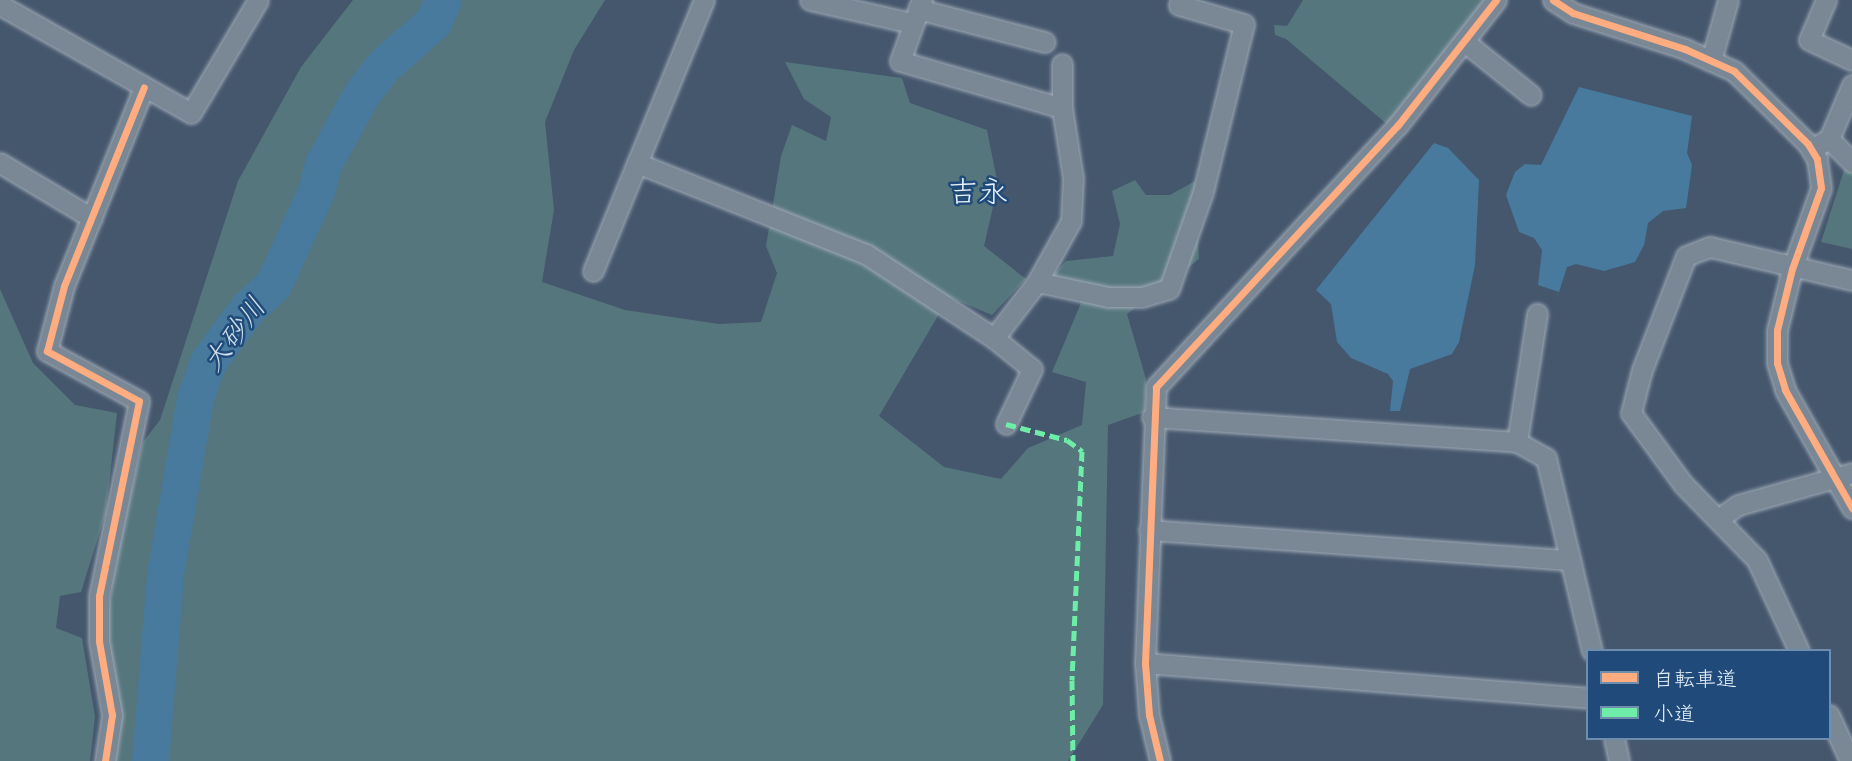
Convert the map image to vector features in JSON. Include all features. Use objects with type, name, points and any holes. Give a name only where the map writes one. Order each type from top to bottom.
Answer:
[{"type":"street","points":[[0,5],[191,113],[258,0]]},
{"type":"street","points":[[593,271],[704,0]]},
{"type":"street","points":[[810,0],[917,11],[1045,42]]},
{"type":"street","points":[[1037,282],[1108,297],[1142,296],[1169,289],[1203,192],[1244,23],[1180,5],[1181,0]]},
{"type":"street","points":[[1160,761],[1149,715],[1145,663],[1152,418],[1156,387],[1398,125],[1466,43],[1496,0]]},
{"type":"street","points":[[1553,0],[1573,13],[1734,71],[1811,149],[1817,159],[1821,188],[1792,269],[1777,330],[1777,363],[1785,390],[1845,475],[1852,508]]},
{"type":"street","points":[[1711,61],[1728,0]]},
{"type":"street","points":[[1826,0],[1809,40],[1852,60]]},
{"type":"street","points":[[917,11],[900,61],[1062,108]]},
{"type":"street","points":[[1466,43],[1531,96]]},
{"type":"street","points":[[994,338],[1037,282],[1071,221],[1073,177],[1062,108],[1062,64]]},
{"type":"street","points":[[1811,149],[1829,139],[1852,85]]},
{"type":"street","points":[[105,761],[112,715],[99,641],[99,596],[139,401],[47,351],[64,286],[144,87]]},
{"type":"street","points":[[1829,139],[1852,162]]},
{"type":"street","points":[[0,163],[92,218]]},
{"type":"street","points":[[637,163],[866,254],[994,338],[1032,369],[1006,424]]},
{"type":"street","points":[[1798,649],[1757,561],[1683,484],[1631,413],[1642,369],[1686,256],[1710,247],[1792,269],[1852,280]]},
{"type":"street","points":[[1517,442],[1537,314]]},
{"type":"street","points":[[1152,418],[1517,442],[1546,458],[1592,649]]},
{"type":"street","points":[[1718,519],[1738,505],[1845,475]]},
{"type":"street","points":[[1149,530],[1570,560]]},
{"type":"street","points":[[1145,663],[1586,698]]},
{"type":"street","points":[[1831,719],[1850,761]]},
{"type":"street","points":[[1614,740],[1619,761]]},
{"type":"green space","points":[[353,0],[605,0],[574,50],[545,122],[554,210],[542,282],[625,310],[719,324],[761,322],[777,273],[766,246],[781,156],[792,125],[826,141],[831,117],[804,99],[785,62],[902,78],[910,103],[987,130],[998,185],[984,246],[1026,279],[992,315],[949,297],[879,416],[944,467],[1001,479],[1028,448],[1082,425],[1086,382],[1052,372],[1081,303],[1052,276],[1066,261],[1113,256],[1120,224],[1112,191],[1135,180],[1146,195],[1170,195],[1195,181],[1199,259],[1127,314],[1146,379],[1145,412],[1108,425],[1103,705],[1068,761],[113,761],[106,631],[118,546],[143,442],[160,420],[238,181],[301,67]]},
{"type":"green space","points":[[1303,0],[1486,0],[1388,125],[1286,39],[1275,35],[1274,25],[1287,26]]},
{"type":"green space","points":[[1845,167],[1852,174],[1852,249],[1821,242]]},
{"type":"green space","points":[[0,289],[33,363],[75,405],[117,413],[106,512],[81,592],[60,596],[56,628],[82,638],[95,717],[90,761],[0,761]]},
{"type":"water","points":[[1579,87],[1692,116],[1687,153],[1692,165],[1686,208],[1663,211],[1648,223],[1644,245],[1635,262],[1604,271],[1576,264],[1567,267],[1559,292],[1538,285],[1542,250],[1534,238],[1519,232],[1506,195],[1515,172],[1525,164],[1541,165]]},
{"type":"water","points":[[1434,143],[1448,148],[1479,180],[1475,265],[1459,342],[1452,354],[1410,369],[1400,411],[1390,411],[1393,381],[1388,374],[1351,358],[1337,342],[1331,304],[1316,290]]},
{"type":"waterway","name":"大砂川","points":[[150,761],[165,574],[195,398],[208,362],[247,309],[273,285],[317,189],[323,164],[362,93],[383,66],[433,22],[443,0]]},
{"type":"marked path","points":[[1006,424],[1067,440],[1082,451],[1072,680],[1073,761]]},
{"type":"cycle path","points":[[1160,761],[1149,715],[1145,663],[1156,387],[1398,125],[1496,0]]},
{"type":"cycle path","points":[[1553,0],[1573,13],[1685,49],[1734,71],[1808,144],[1817,159],[1821,188],[1792,269],[1777,330],[1777,363],[1785,390],[1852,508]]},
{"type":"cycle path","points":[[105,761],[112,715],[99,641],[99,596],[139,401],[47,351],[64,286],[144,87]]},
{"type":"district","name":"吉永","points":[[978,193]]}]
